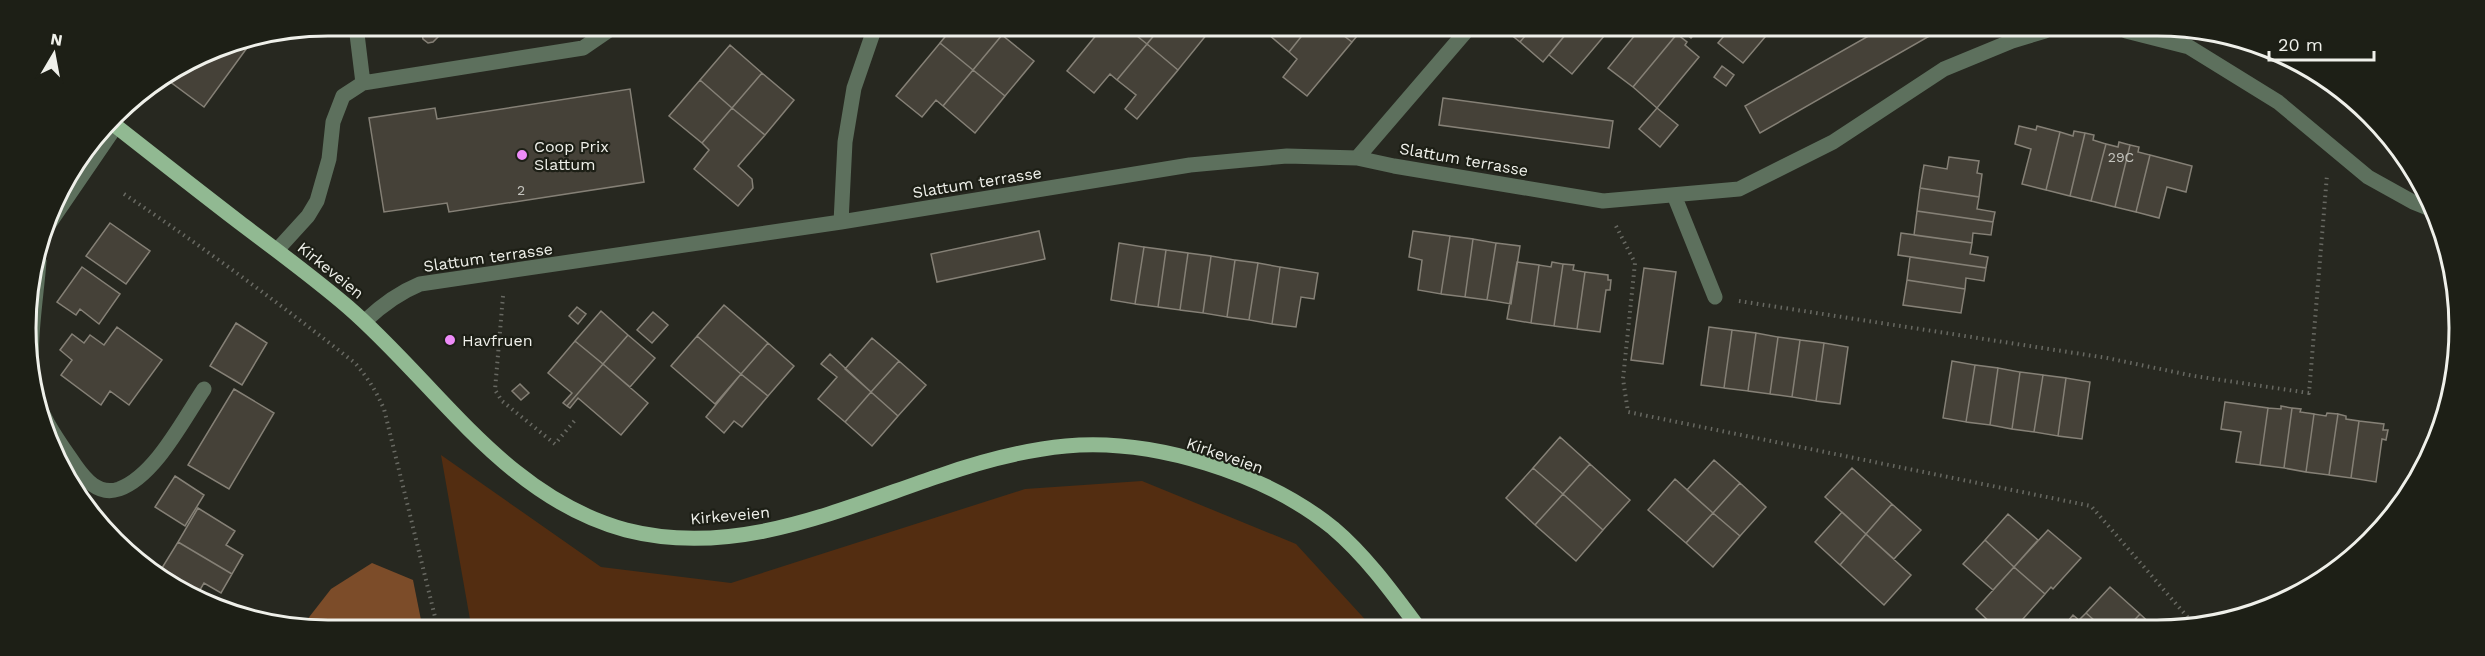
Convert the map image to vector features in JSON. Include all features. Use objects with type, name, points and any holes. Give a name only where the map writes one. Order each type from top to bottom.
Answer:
[{"type":"main road","name":"Kirkeveien","points":[[117,126],[365,321],[469,431],[524,478],[571,508],[597,520],[652,535],[711,538],[773,531],[806,523],[942,475],[1012,455],[1068,446],[1130,448],[1162,453],[1220,469],[1278,494],[1307,510],[1352,546],[1389,588],[1413,620]]},
{"type":"street","points":[[357,36],[363,83]]},
{"type":"street","points":[[277,250],[308,216],[317,201],[329,159],[333,122],[343,96],[363,83],[583,48],[600,36]]},
{"type":"street","points":[[841,222],[845,142],[854,88],[872,36]]},
{"type":"street","points":[[1357,158],[1462,36]]},
{"type":"street","name":"Slattum terrasse","points":[[365,321],[386,302],[420,284],[841,222],[1190,165],[1287,156],[1357,158],[1603,201],[1738,189],[1833,142],[1944,69],[2028,36]]},
{"type":"street","points":[[2146,36],[2189,47],[2278,102],[2368,177],[2422,206]]},
{"type":"street","name":"Kirkeveien","points":[[69,193],[102,143]]},
{"type":"street","points":[[1674,195],[1715,297]]},
{"type":"street","points":[[55,433],[87,482],[99,489],[118,489],[154,463],[204,389]]},
{"type":"path","points":[[1715,297],[2107,358],[2194,376],[2309,393],[2329,144]]},
{"type":"path","points":[[124,194],[239,274],[348,358],[365,374],[384,409],[436,620]]},
{"type":"path","points":[[1603,201],[1635,263],[1623,379],[1629,412],[2091,506],[2189,618]]},
{"type":"path","points":[[503,289],[502,327],[495,390],[502,401],[555,444],[576,419]]},
{"type":"shaded area","points":[[441,455],[601,567],[731,583],[1025,489],[1142,481],[1296,544],[1366,620],[470,620]]},
{"type":"shaded area","points":[[372,563],[413,580],[421,620],[308,619],[331,589]]},
{"type":"building","points":[[422,36],[438,37],[428,43]]},
{"type":"building","points":[[946,36],[1001,36],[973,70],[940,43]]},
{"type":"building","points":[[1001,36],[1034,61],[1005,96],[973,70]]},
{"type":"building","points":[[1095,36],[1137,36],[1147,44],[1117,80],[1110,74],[1094,93],[1067,71]]},
{"type":"building","points":[[1137,36],[1154,36],[1147,44]]},
{"type":"building","points":[[1154,36],[1206,36],[1178,70],[1147,44]]},
{"type":"building","points":[[1270,36],[1302,36],[1289,52]]},
{"type":"building","points":[[1302,36],[1344,36],[1352,42],[1307,96],[1283,77],[1297,59],[1289,52]]},
{"type":"building","points":[[1344,36],[1357,36],[1352,42]]},
{"type":"building","points":[[1513,36],[1525,36],[1520,42]]},
{"type":"building","points":[[1525,36],[1564,36],[1543,62],[1520,42]]},
{"type":"building","points":[[1564,36],[1604,36],[1572,74],[1549,55]]},
{"type":"building","points":[[1634,36],[1675,36],[1633,87],[1608,68]]},
{"type":"building","points":[[1675,36],[1680,36],[1687,42],[1685,45],[1699,57],[1657,108],[1633,87]]},
{"type":"building","points":[[1724,36],[1766,36],[1743,63],[1718,43]]},
{"type":"building","points":[[1868,36],[1930,36],[1760,133],[1745,106]]},
{"type":"building","points":[[940,43],[973,70],[943,106],[936,100],[922,117],[896,96]]},
{"type":"building","points":[[1147,44],[1178,70],[1137,119],[1125,109],[1136,95],[1117,80]]},
{"type":"building","points":[[730,45],[762,73],[732,108],[700,80]]},
{"type":"building","points":[[247,47],[204,107],[171,82],[216,58]]},
{"type":"building","points":[[1722,66],[1734,75],[1726,86],[1714,77]]},
{"type":"building","points":[[973,70],[1005,96],[975,133],[943,106]]},
{"type":"building","points":[[762,73],[794,100],[765,135],[732,108]]},
{"type":"building","points":[[700,80],[732,108],[702,143],[669,116]]},
{"type":"building","points":[[630,89],[644,182],[449,212],[447,203],[384,212],[369,118],[435,108],[437,119]]},
{"type":"building","points":[[1443,98],[1613,121],[1609,148],[1439,125]]},
{"type":"building","points":[[732,108],[765,135],[738,166],[752,179],[753,188],[738,206],[694,169],[709,150],[702,143]]},
{"type":"building","points":[[1657,108],[1678,125],[1660,147],[1639,129]]},
{"type":"building","points":[[2019,126],[2036,130],[2037,126],[2060,132],[2046,190],[2022,184],[2031,149],[2015,144]]},
{"type":"building","points":[[2074,131],[2085,133],[2070,196],[2046,190],[2060,132],[2073,136]]},
{"type":"building","points":[[2085,133],[2094,135],[2093,140],[2106,144],[2091,201],[2070,196]]},
{"type":"building","points":[[2119,142],[2130,145],[2115,207],[2091,201],[2106,144],[2118,147]]},
{"type":"building","points":[[2130,145],[2139,147],[2138,152],[2150,155],[2136,212],[2115,207]]},
{"type":"building","points":[[2150,155],[2192,166],[2186,192],[2167,187],[2159,218],[2136,212]]},
{"type":"building","points":[[1949,157],[1979,161],[1977,173],[1982,174],[1979,197],[1920,188],[1924,165],[1947,169]]},
{"type":"building","points":[[1920,188],[1979,197],[1977,209],[1995,212],[1993,222],[1917,211]]},
{"type":"building","points":[[1917,211],[1993,222],[1991,235],[1973,233],[1972,243],[1914,235]]},
{"type":"building","points":[[110,223],[150,251],[126,284],[86,256]]},
{"type":"building","points":[[1039,231],[1045,259],[937,282],[931,254]]},
{"type":"building","points":[[1413,231],[1450,236],[1441,294],[1418,290],[1422,260],[1409,257]]},
{"type":"building","points":[[1901,233],[1972,243],[1970,254],[1988,257],[1986,268],[1898,255]]},
{"type":"building","points":[[1450,236],[1473,239],[1465,297],[1441,294]]},
{"type":"building","points":[[1473,239],[1496,243],[1487,300],[1465,297]]},
{"type":"building","points":[[1119,243],[1144,247],[1135,304],[1111,300]]},
{"type":"building","points":[[1496,243],[1520,246],[1511,304],[1487,300]]},
{"type":"building","points":[[1144,247],[1166,250],[1158,307],[1135,304]]},
{"type":"building","points":[[1166,250],[1188,253],[1180,310],[1158,307]]},
{"type":"building","points":[[1188,253],[1211,256],[1203,313],[1180,310]]},
{"type":"building","points":[[1211,256],[1235,260],[1227,317],[1203,313]]},
{"type":"building","points":[[1910,257],[1986,268],[1984,281],[1966,278],[1965,289],[1907,280]]},
{"type":"building","points":[[1235,260],[1258,263],[1249,320],[1227,317]]},
{"type":"building","points":[[1517,262],[1539,265],[1531,323],[1507,319]]},
{"type":"building","points":[[1552,262],[1563,264],[1554,326],[1531,323],[1539,265],[1551,267]]},
{"type":"building","points":[[1258,263],[1280,267],[1272,324],[1249,320]]},
{"type":"building","points":[[1563,264],[1574,265],[1573,270],[1585,272],[1577,329],[1554,326]]},
{"type":"building","points":[[82,267],[120,294],[99,324],[80,309],[76,315],[57,302]]},
{"type":"building","points":[[1280,267],[1318,273],[1314,299],[1301,297],[1296,327],[1272,324]]},
{"type":"building","points":[[1644,268],[1676,272],[1663,364],[1631,360]]},
{"type":"building","points":[[1585,272],[1608,275],[1608,280],[1611,280],[1610,290],[1606,290],[1600,332],[1577,329]]},
{"type":"building","points":[[1907,280],[1965,289],[1961,313],[1903,305]]},
{"type":"building","points":[[724,305],[768,343],[741,374],[697,336]]},
{"type":"building","points":[[577,307],[586,314],[578,324],[569,316]]},
{"type":"building","points":[[601,311],[628,335],[603,364],[575,341]]},
{"type":"building","points":[[653,312],[668,325],[652,343],[637,330]]},
{"type":"building","points":[[236,323],[267,343],[242,385],[210,366]]},
{"type":"building","points":[[117,327],[162,360],[129,405],[110,391],[101,405],[61,375],[72,360],[60,350],[72,334],[84,343],[90,335],[104,345]]},
{"type":"building","points":[[1709,327],[1732,330],[1724,388],[1701,385]]},
{"type":"building","points":[[1732,330],[1756,333],[1748,391],[1724,388]]},
{"type":"building","points":[[1756,333],[1778,337],[1770,394],[1748,391]]},
{"type":"building","points":[[628,335],[655,358],[630,387],[603,364]]},
{"type":"building","points":[[697,336],[741,374],[715,404],[671,366]]},
{"type":"building","points":[[1778,337],[1800,340],[1792,397],[1770,394]]},
{"type":"building","points":[[872,338],[899,361],[871,392],[845,369]]},
{"type":"building","points":[[1800,340],[1824,343],[1816,401],[1792,397]]},
{"type":"building","points":[[575,341],[603,364],[567,406],[563,403],[572,393],[548,373]]},
{"type":"building","points":[[768,343],[794,366],[768,396],[741,374]]},
{"type":"building","points":[[1824,343],[1848,347],[1840,404],[1816,401]]},
{"type":"building","points":[[830,354],[871,392],[845,422],[818,399],[837,377],[821,364]]},
{"type":"building","points":[[899,361],[926,385],[898,416],[871,392]]},
{"type":"building","points":[[1952,361],[1975,365],[1966,422],[1943,418]]},
{"type":"building","points":[[603,364],[648,403],[621,435],[578,398],[570,408],[567,406]]},
{"type":"building","points":[[1975,365],[1998,368],[1990,425],[1966,422]]},
{"type":"building","points":[[1998,368],[2020,372],[2012,429],[1990,425]]},
{"type":"building","points":[[2020,372],[2043,375],[2034,432],[2012,429]]},
{"type":"building","points":[[741,374],[768,396],[742,427],[734,421],[724,433],[706,417]]},
{"type":"building","points":[[2043,375],[2066,378],[2058,436],[2034,432]]},
{"type":"building","points":[[2066,378],[2090,382],[2082,439],[2058,436]]},
{"type":"building","points":[[520,384],[529,393],[521,400],[512,391]]},
{"type":"building","points":[[234,389],[274,413],[229,489],[188,465]]},
{"type":"building","points":[[871,392],[898,416],[872,446],[845,422]]},
{"type":"building","points":[[2225,402],[2268,408],[2260,465],[2236,462],[2241,432],[2221,429]]},
{"type":"building","points":[[2281,406],[2292,408],[2284,468],[2260,465],[2268,408],[2281,409]]},
{"type":"building","points":[[2292,408],[2314,414],[2306,472],[2284,468]]},
{"type":"building","points":[[2327,413],[2338,414],[2329,475],[2306,472],[2314,414],[2326,416]]},
{"type":"building","points":[[2338,414],[2346,416],[2346,419],[2359,421],[2351,478],[2329,475]]},
{"type":"building","points":[[2359,421],[2384,424],[2383,430],[2388,430],[2386,440],[2382,439],[2376,482],[2351,478]]},
{"type":"building","points":[[1560,437],[1590,464],[1563,494],[1533,468]]},
{"type":"building","points":[[1714,460],[1740,483],[1713,513],[1687,490]]},
{"type":"building","points":[[1590,464],[1630,500],[1603,530],[1563,494]]},
{"type":"building","points":[[1533,468],[1563,494],[1535,525],[1506,498]]},
{"type":"building","points":[[1852,468],[1892,504],[1866,534],[1825,497]]},
{"type":"building","points":[[175,476],[204,495],[185,526],[155,507]]},
{"type":"building","points":[[1675,479],[1713,513],[1686,543],[1648,510]]},
{"type":"building","points":[[1740,483],[1766,507],[1740,536],[1713,513]]},
{"type":"building","points":[[1563,494],[1603,530],[1576,561],[1535,525]]},
{"type":"building","points":[[1892,504],[1921,530],[1894,559],[1866,534]]},
{"type":"building","points":[[198,508],[235,531],[226,545],[243,555],[232,574],[178,542]]},
{"type":"building","points":[[1842,512],[1866,534],[1840,565],[1815,542]]},
{"type":"building","points":[[1713,513],[1740,536],[1713,567],[1686,543]]},
{"type":"building","points":[[2008,514],[2038,540],[2014,567],[1985,540]]},
{"type":"building","points":[[2048,530],[2081,558],[2053,589],[2051,587],[2045,594],[2014,567]]},
{"type":"building","points":[[1866,534],[1911,575],[1884,605],[1840,565]]},
{"type":"building","points":[[1985,540],[2014,567],[1993,590],[1963,564]]},
{"type":"building","points":[[178,542],[232,574],[221,593],[204,583],[200,590],[162,568]]},
{"type":"building","points":[[2014,567],[2045,594],[2022,620],[1988,620],[1976,609]]},
{"type":"building","points":[[2110,587],[2140,614],[2134,620],[2094,620],[2086,613]]},
{"type":"building","points":[[2086,613],[2094,620],[2079,620]]},
{"type":"building","points":[[2140,614],[2146,620],[2134,620]]},
{"type":"building","points":[[2073,615],[2079,620],[2069,620]]},
{"type":"place","name":"Coop Prix Slattum","points":[[522,155]]},
{"type":"place","name":"Havfruen","points":[[450,340]]}]
